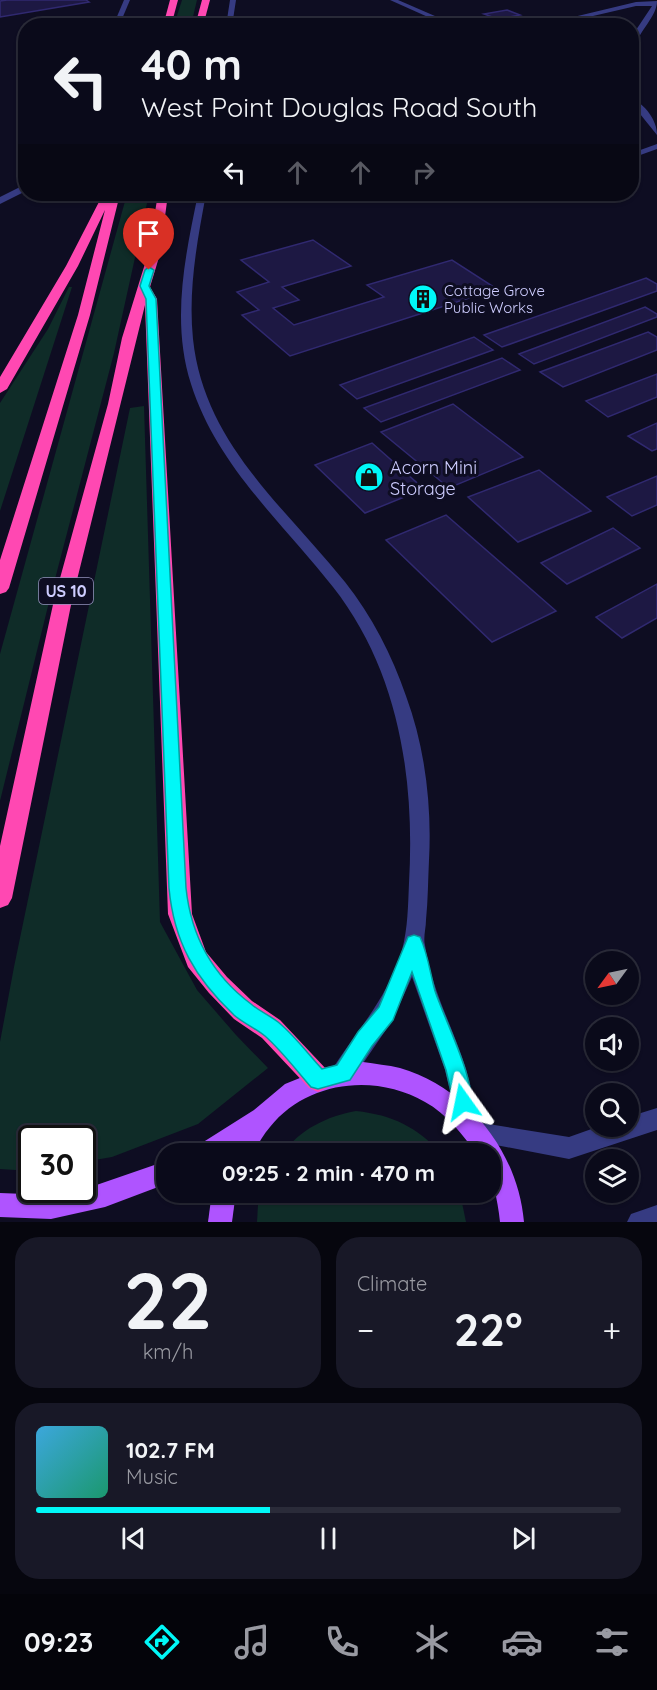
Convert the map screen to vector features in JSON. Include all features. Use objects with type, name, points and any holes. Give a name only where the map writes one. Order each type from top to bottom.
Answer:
[{"type":"highway","points":[[169,18],[174,0]]},
{"type":"highway","points":[[201,18],[206,0]]},
{"type":"highway","points":[[0,389],[72,266],[104,201]]},
{"type":"highway","points":[[0,588],[84,315],[113,201]]},
{"type":"highway","name":"US 10","points":[[0,898],[63,600],[115,404],[129,338],[154,254],[162,201]]},
{"type":"highway","points":[[144,286],[151,299],[180,914],[197,959],[218,985],[243,1010],[271,1029],[318,1080]]},
{"type":"main road","points":[[221,1143],[291,1093],[318,1080],[343,1073],[375,1073],[408,1080],[439,1095],[472,1125],[499,1168],[512,1208],[513,1222]]},
{"type":"main road","points":[[243,1143],[266,1113]]},
{"type":"main road","points":[[0,1205],[51,1207],[105,1195],[156,1177]]},
{"type":"main road","points":[[220,1222],[223,1203]]},
{"type":"street","points":[[119,18],[127,0]]},
{"type":"street","points":[[230,18],[233,0]]},
{"type":"street","points":[[393,0],[436,18]]},
{"type":"street","points":[[574,18],[636,4],[657,3]]},
{"type":"street","points":[[639,30],[657,3]]},
{"type":"street","points":[[639,107],[657,133]]},
{"type":"street","points":[[639,153],[657,146]]},
{"type":"street","points":[[0,201],[18,191]]},
{"type":"street","points":[[201,201],[189,256],[185,300],[191,361],[198,386],[218,432],[251,483],[346,595],[373,637],[402,703],[419,791],[421,860],[414,943],[386,1013],[365,1039],[343,1073]]},
{"type":"street","points":[[414,943],[426,991],[456,1070],[472,1125],[569,1148],[657,1119]]},
{"type":"street","points":[[639,1222],[657,1217]]},
{"type":"green space","points":[[182,0],[197,0],[193,18],[176,18]]},
{"type":"green space","points":[[125,201],[147,201],[114,353],[0,801],[0,654]]},
{"type":"green space","points":[[69,287],[72,287],[0,511],[0,403],[48,329]]},
{"type":"green space","points":[[144,406],[160,922],[197,990],[268,1068],[198,1124],[112,1157],[96,1160],[96,1125],[18,1125],[18,1170],[0,1169],[0,1042],[130,408]]},
{"type":"green space","points":[[356,1111],[393,1119],[413,1129],[431,1143],[292,1143],[306,1130],[335,1116]]},
{"type":"green space","points":[[259,1203],[462,1203],[466,1222],[257,1222]]},
{"type":"building","points":[[86,0],[89,2],[0,17],[0,1]]},
{"type":"building","points":[[507,10],[520,15],[495,18],[484,14]]},
{"type":"building","name":"Cottage Grove Public Works","points":[[313,240],[351,266],[282,287],[299,300],[273,308],[294,325],[384,297],[367,285],[452,260],[497,289],[290,356],[242,315],[259,310],[237,292],[269,282],[241,260]]},
{"type":"building","points":[[646,278],[657,284],[657,291],[502,347],[484,335]]},
{"type":"building","points":[[645,307],[657,314],[657,317],[534,364],[519,354]]},
{"type":"building","points":[[648,332],[657,337],[657,350],[563,387],[540,372]]},
{"type":"building","points":[[474,337],[493,350],[357,399],[340,385]]},
{"type":"building","points":[[502,358],[520,370],[381,422],[364,408]]},
{"type":"building","points":[[657,374],[657,397],[608,417],[586,401]]},
{"type":"building","points":[[453,404],[523,457],[449,488],[381,432]]},
{"type":"building","points":[[657,423],[657,449],[652,451],[628,436]]},
{"type":"building","name":"Acorn Mini Storage","points":[[372,443],[424,489],[365,513],[315,465]]},
{"type":"building","points":[[539,470],[591,511],[518,542],[468,497]]},
{"type":"building","points":[[657,476],[657,505],[632,516],[607,497]]},
{"type":"building","points":[[446,515],[556,611],[492,642],[386,540]]},
{"type":"building","points":[[613,528],[640,548],[567,584],[541,563]]},
{"type":"building","points":[[657,584],[657,618],[622,638],[596,617]]},
{"type":"place","name":"Cottage Grove Public Works","points":[[423,299]]},
{"type":"place","name":"Acorn Mini Storage","points":[[369,477]]},
{"type":"route","points":[[149,270],[144,286],[151,299],[178,888],[180,914],[186,934],[197,959],[218,985],[243,1010],[271,1029],[318,1080],[343,1073],[365,1039],[386,1013],[414,943],[426,991],[456,1070],[463,1102]]}]
